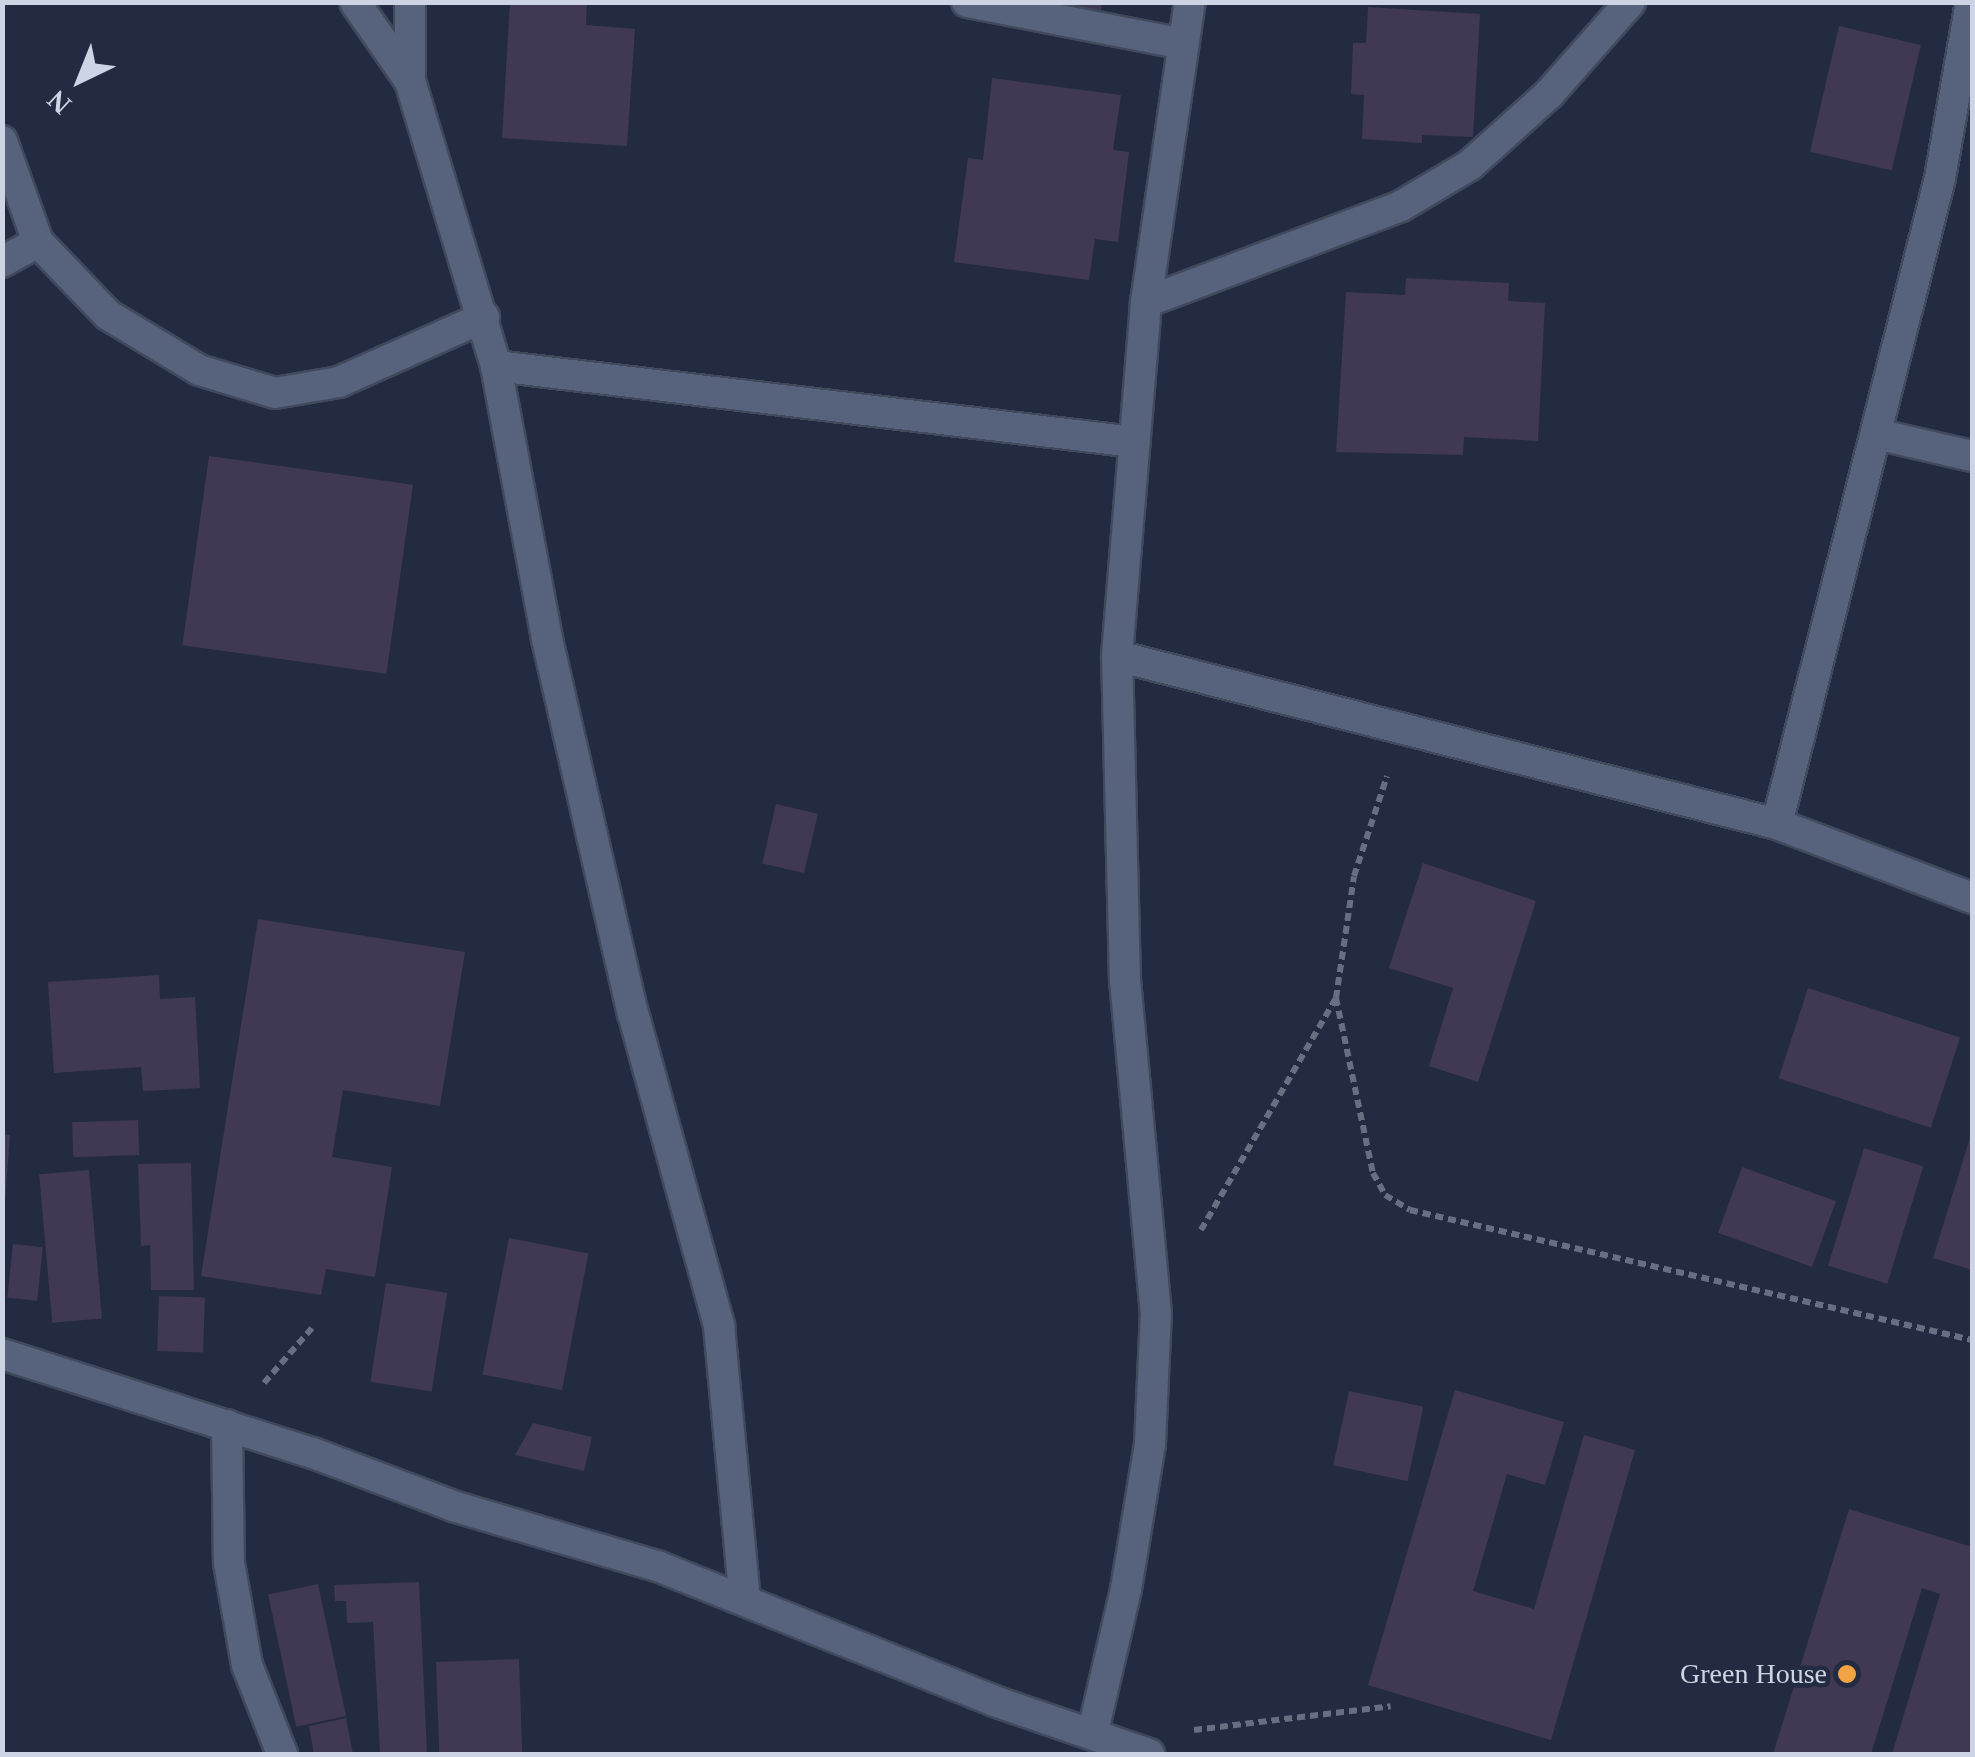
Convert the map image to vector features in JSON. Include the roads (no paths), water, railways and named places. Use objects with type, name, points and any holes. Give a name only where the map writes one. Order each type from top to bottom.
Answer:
[{"type":"street","points":[[355,2],[410,81]]},
{"type":"street","points":[[410,2],[410,81],[496,366],[546,640],[632,1013],[719,1326],[745,1599]]},
{"type":"street","points":[[967,2],[1183,44]]},
{"type":"street","points":[[1105,1738],[1150,1444],[1156,1314],[1125,981],[1117,656],[1146,302],[1190,2]]},
{"type":"street","points":[[1146,302],[1401,206],[1470,165],[1549,94],[1630,2]]},
{"type":"street","points":[[1777,824],[1940,178],[1971,2]]},
{"type":"street","points":[[2,141],[38,242],[108,315],[199,370],[275,393],[338,382],[484,318]]},
{"type":"street","points":[[2,262],[38,242]]},
{"type":"street","points":[[496,366],[1134,442]]},
{"type":"street","points":[[1876,434],[1972,456]]},
{"type":"street","points":[[1117,656],[1777,824],[1972,898]]},
{"type":"street","points":[[2,1354],[227,1425],[453,1506],[745,1599],[976,1694],[1149,1754]]},
{"type":"street","points":[[227,1425],[229,1562],[247,1665],[282,1754]]},
{"type":"place","name":"Green House","points":[[1847,1674]]}]
